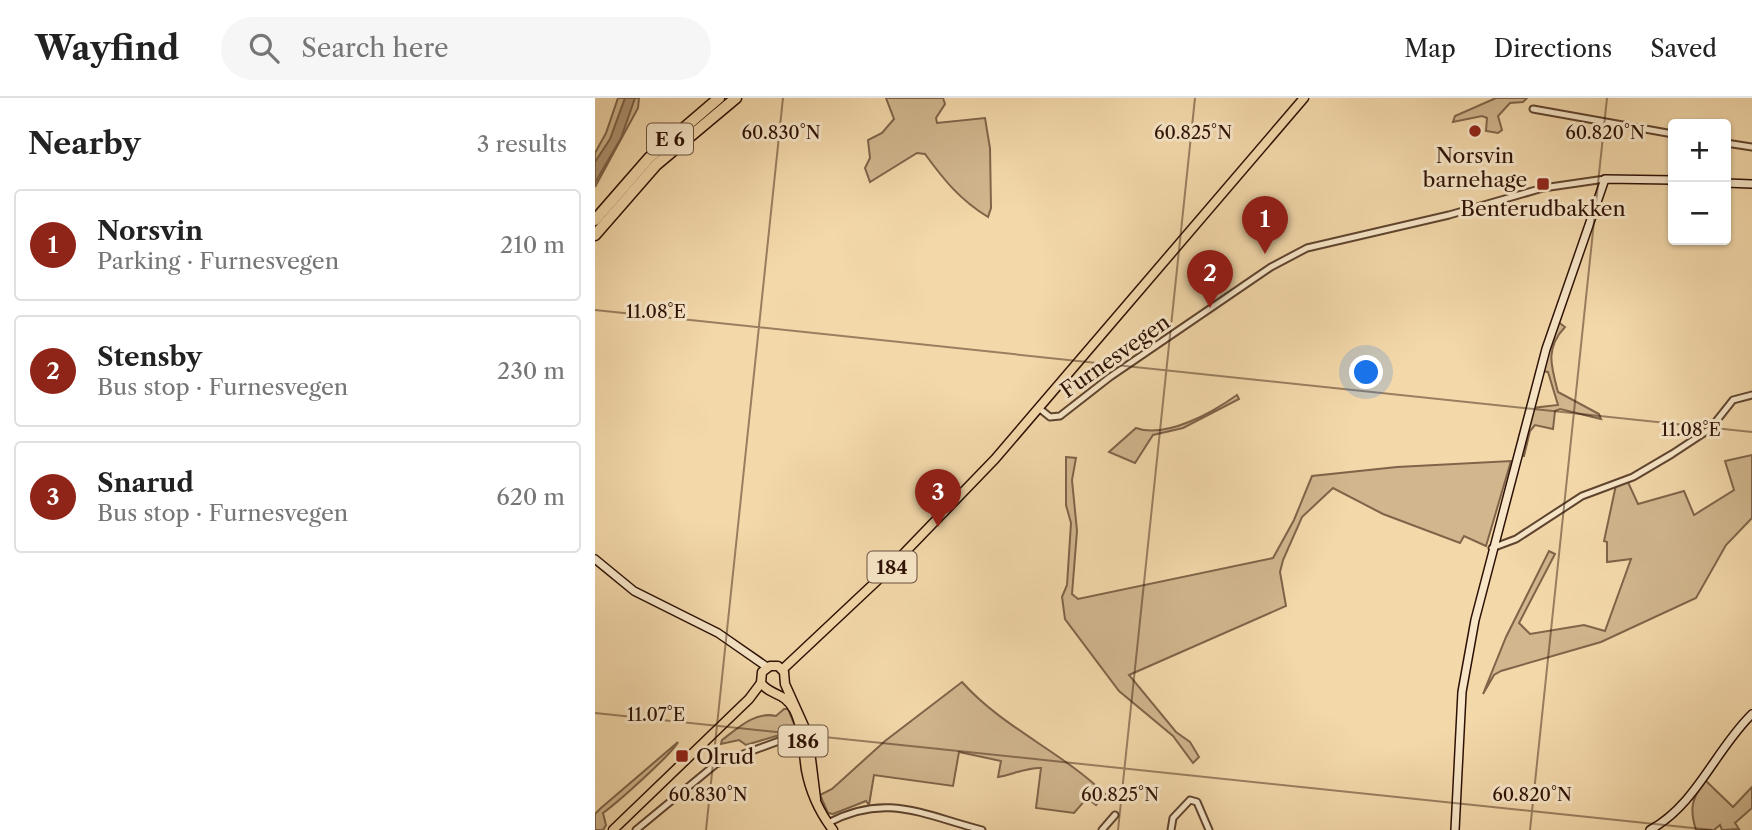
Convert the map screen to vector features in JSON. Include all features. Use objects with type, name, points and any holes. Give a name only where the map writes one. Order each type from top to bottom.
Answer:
[{"type":"highway","name":"E 6","points":[[595,220],[649,158],[719,98]]},
{"type":"highway","name":"E 6","points":[[595,236],[656,165],[736,98]]},
{"type":"main road","name":"184","points":[[1040,409],[1304,98]]},
{"type":"main road","name":"Furnesvegen","points":[[1605,179],[1668,180]]},
{"type":"main road","points":[[1455,830],[1462,692],[1492,548],[1550,337],[1605,179]]},
{"type":"main road","points":[[1731,183],[1752,184]]},
{"type":"main road","name":"Furnesvegen","points":[[783,669],[918,540],[1040,409]]},
{"type":"main road","points":[[595,559],[634,591],[718,633],[750,656],[764,670],[767,688]]},
{"type":"main road","points":[[613,830],[749,699],[767,688],[785,684],[783,669],[775,666],[764,670]]},
{"type":"main road","name":"186","points":[[785,684],[805,727],[816,799]]},
{"type":"main road","name":"186","points":[[767,688],[791,705],[802,737],[808,779],[831,827]]},
{"type":"main road","points":[[1650,830],[1684,804],[1723,746],[1752,714]]},
{"type":"street","points":[[1533,109],[1668,133]]},
{"type":"street","points":[[1731,144],[1752,147]]},
{"type":"street","name":"Furnesvegen","points":[[1040,409],[1050,417],[1060,416],[1110,377],[1271,267],[1307,248],[1459,212],[1543,188],[1605,179]]},
{"type":"street","points":[[1492,548],[1515,539],[1587,494],[1633,478],[1710,429],[1733,400],[1752,396]]},
{"type":"street","points":[[636,830],[716,764],[745,751],[802,737]]},
{"type":"street","points":[[1171,830],[1173,818],[1191,800],[1197,802],[1209,830]]},
{"type":"street","points":[[831,827],[853,811],[881,806],[982,830]]},
{"type":"street","points":[[1102,830],[1115,815]]},
{"type":"shaded area","points":[[618,98],[639,98],[638,108],[595,187],[595,153],[606,133]]},
{"type":"shaded area","points":[[625,98],[635,98],[621,138],[595,183],[595,162],[610,139]]},
{"type":"shaded area","points":[[886,98],[943,98],[945,104],[936,118],[937,123],[985,118],[990,148],[991,208],[988,217],[953,189],[925,154],[917,153],[870,182],[865,168],[870,158],[868,140],[882,133],[894,119]]},
{"type":"shaded area","points":[[1496,98],[1527,98],[1523,102],[1510,103],[1498,116],[1502,130],[1498,133],[1486,131],[1487,118],[1482,116],[1453,122],[1455,116]]},
{"type":"shaded area","points":[[1557,321],[1565,327],[1554,342],[1551,358],[1558,392],[1599,414],[1601,419],[1560,409],[1555,411],[1553,429],[1535,425],[1530,431],[1524,456],[1520,455],[1532,408],[1558,405],[1548,372],[1542,371]]},
{"type":"shaded area","points":[[1237,395],[1239,399],[1183,428],[1153,435],[1135,463],[1109,452],[1136,428],[1161,430],[1175,427],[1202,416]]},
{"type":"shaded area","points":[[1752,455],[1752,518],[1726,545],[1696,598],[1601,642],[1501,671],[1494,675],[1483,694],[1506,637],[1549,551],[1555,554],[1519,623],[1530,634],[1584,625],[1605,631],[1631,559],[1607,562],[1607,542],[1604,541],[1616,485],[1627,480],[1638,504],[1684,491],[1694,515],[1734,490],[1725,461]]},
{"type":"shaded area","points":[[1066,457],[1076,458],[1072,480],[1077,531],[1072,594],[1078,599],[1273,558],[1294,520],[1312,476],[1397,467],[1511,461],[1486,546],[1464,536],[1460,543],[1383,514],[1333,488],[1302,517],[1283,560],[1280,572],[1286,606],[1129,675],[1176,732],[1190,742],[1199,757],[1193,763],[1173,736],[1119,691],[1065,619],[1062,597],[1067,585],[1071,523],[1066,505]]},
{"type":"shaded area","points":[[962,682],[995,713],[1070,765],[1105,794],[1096,805],[1087,798],[1074,813],[1036,808],[1041,768],[998,777],[1001,761],[959,752],[953,786],[874,775],[869,805],[866,801],[833,814],[828,813],[820,795],[832,789],[885,741]]},
{"type":"shaded area","points":[[788,709],[795,726],[793,731],[746,745],[739,740],[721,744],[722,740],[754,718],[776,716]]},
{"type":"shaded area","points":[[678,742],[655,767],[603,813],[606,825],[603,830],[595,830],[595,814]]},
{"type":"shaded area","points":[[1705,780],[1733,807],[1752,787],[1752,808],[1735,823],[1739,829],[1722,830],[1720,825],[1714,830],[1696,830],[1693,804]]},
{"type":"place","name":"Norsvin barnehage","points":[[1475,131]]},
{"type":"place","name":"Benterudbakken","points":[[1543,184]]},
{"type":"place","name":"Norsvin","points":[[1265,254]]},
{"type":"place","name":"Stensby","points":[[1210,308]]},
{"type":"place","name":"Snarud","points":[[938,527]]},
{"type":"place","name":"Olrud","points":[[682,756]]}]
